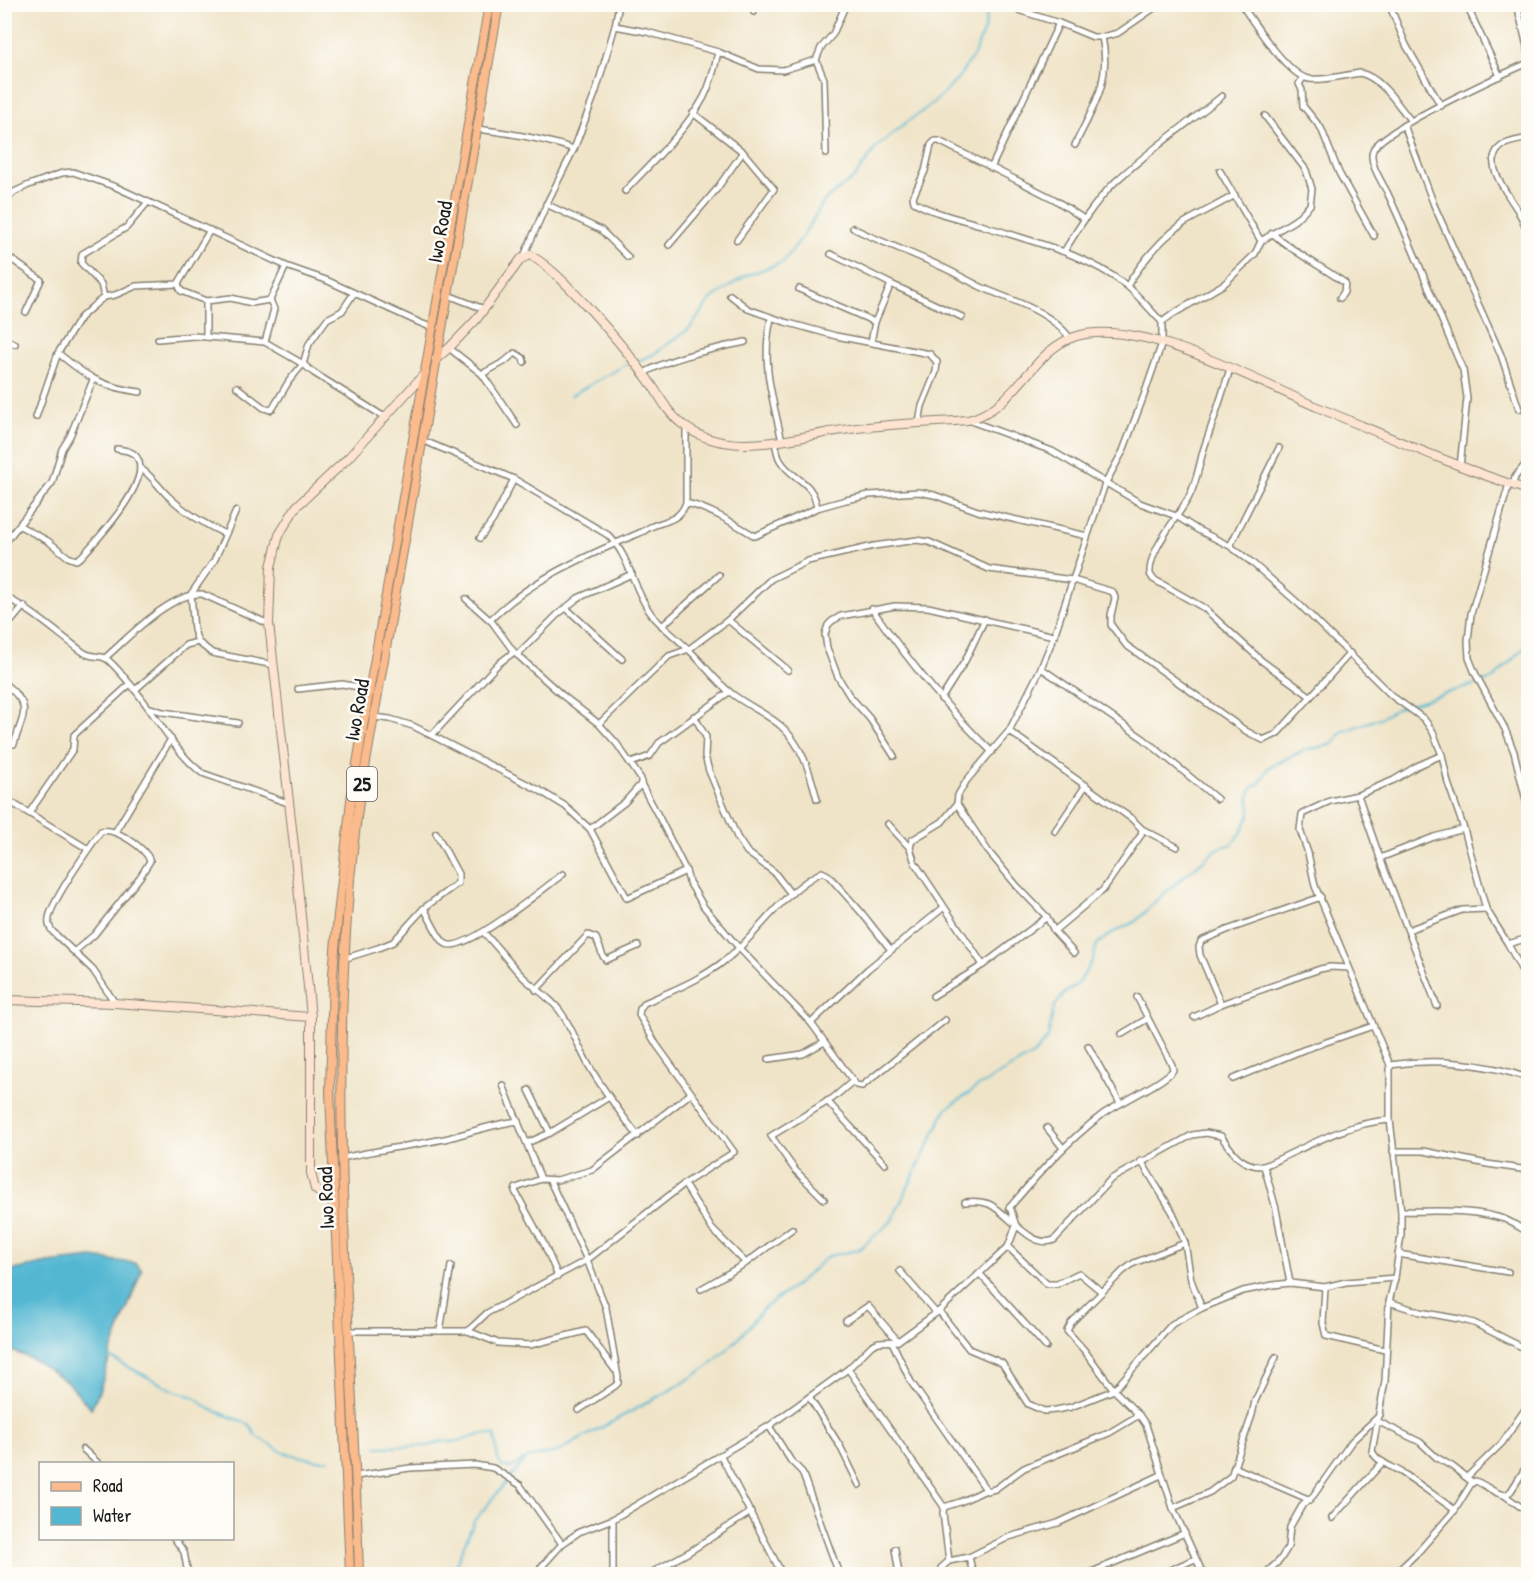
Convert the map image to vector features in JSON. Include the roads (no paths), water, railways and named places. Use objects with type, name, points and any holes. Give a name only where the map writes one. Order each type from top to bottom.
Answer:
[{"type":"main road","name":"Iwo Road","points":[[359,1575],[340,1089],[343,959],[352,855],[388,610],[489,4]]},
{"type":"main road","name":"Iwo Road","points":[[350,1575],[330,1092],[335,949],[351,800],[370,689],[422,440],[499,4]]},
{"type":"main road","points":[[336,1276],[346,1275]]},
{"type":"street","points":[[436,359],[450,348],[484,309],[524,256],[546,204],[574,149],[596,91],[615,27],[619,4]]},
{"type":"street","points":[[754,12],[756,4]]},
{"type":"street","points":[[826,154],[824,80],[816,60],[821,48],[833,34],[848,4],[875,4]]},
{"type":"street","points":[[999,4],[1059,23],[1093,37],[1102,38],[1118,33],[1160,4]]},
{"type":"street","points":[[1024,11],[1026,4]]},
{"type":"street","points":[[1241,4],[1259,32],[1290,68],[1303,78],[1313,80],[1365,74],[1374,78],[1384,88],[1411,121]]},
{"type":"street","points":[[1389,4],[1406,45],[1441,106]]},
{"type":"street","points":[[1466,4],[1500,76]]},
{"type":"street","points":[[1517,4],[1528,51]]},
{"type":"street","points":[[991,168],[1059,23]]},
{"type":"street","points":[[615,27],[647,32],[718,52],[759,69],[794,68],[816,60]]},
{"type":"street","points":[[1075,146],[1105,78],[1106,53],[1102,38]]},
{"type":"street","points":[[625,191],[660,154],[705,96],[718,52]]},
{"type":"street","points":[[1460,466],[1467,398],[1463,370],[1372,154],[1374,147],[1404,125],[1528,63]]},
{"type":"street","points":[[1303,78],[1299,84],[1302,90],[1303,106],[1321,128],[1339,173],[1374,236]]},
{"type":"street","points":[[1065,250],[1084,219],[1112,185],[1222,96]]},
{"type":"street","points":[[693,113],[743,152],[774,189],[737,240]]},
{"type":"street","points":[[1162,322],[1224,284],[1255,254],[1260,241],[1304,213],[1310,205],[1312,195],[1306,170],[1266,116]]},
{"type":"street","points":[[1404,125],[1434,205],[1501,355],[1519,409]]},
{"type":"street","points":[[476,129],[523,134],[574,149]]},
{"type":"street","points":[[1528,138],[1500,148],[1494,168],[1528,232]]},
{"type":"street","points":[[910,848],[915,837],[942,822],[957,804],[958,795],[967,780],[1009,731],[1041,668],[1105,484],[1123,451],[1162,343],[1162,322],[1127,286],[1098,267],[1065,250],[1021,239],[936,212],[914,202],[913,197],[925,171],[931,145],[935,141],[1054,199],[1084,219]]},
{"type":"street","points":[[669,245],[716,190],[743,152]]},
{"type":"street","points":[[1220,171],[1260,241]]},
{"type":"street","points":[[4,203],[14,192],[68,172],[116,187],[286,266],[326,280],[434,328]]},
{"type":"street","points":[[1127,286],[1149,255],[1170,233],[1235,195]]},
{"type":"street","points":[[104,297],[101,284],[81,263],[81,255],[128,227],[148,202]]},
{"type":"street","points":[[546,204],[601,230],[628,257]]},
{"type":"street","points":[[853,228],[941,266],[980,287],[1005,295],[1056,322],[1070,338]]},
{"type":"street","points":[[178,284],[210,230]]},
{"type":"street","points":[[1272,233],[1289,249],[1345,283],[1344,292],[1340,298]]},
{"type":"street","points":[[4,254],[41,280],[26,312]]},
{"type":"street","points":[[831,254],[962,317]]},
{"type":"street","points":[[524,256],[532,256],[559,277],[629,354],[674,417],[694,433],[722,442],[756,444],[847,429],[968,420],[980,417],[994,410],[1056,346],[1070,338],[1094,332],[1126,333],[1162,343],[1230,369],[1460,466],[1528,490]]},
{"type":"street","points":[[265,342],[274,309],[270,300],[286,266]]},
{"type":"street","points":[[36,417],[58,353],[80,318],[104,297],[136,286],[178,284]]},
{"type":"street","points":[[178,284],[181,291],[206,301],[231,298],[252,303],[270,300]]},
{"type":"street","points":[[871,342],[874,322],[891,284]]},
{"type":"street","points":[[799,289],[874,322]]},
{"type":"street","points":[[237,387],[264,408],[270,410],[273,408],[289,381],[303,364],[309,344],[327,319],[342,311],[354,293]]},
{"type":"street","points":[[448,295],[484,309]]},
{"type":"street","points":[[730,295],[748,309],[771,318],[836,336],[930,354],[937,362],[936,372],[922,406],[919,423]]},
{"type":"street","points":[[206,301],[206,337]]},
{"type":"street","points":[[771,318],[767,337],[766,365],[780,460],[810,488],[817,508]]},
{"type":"street","points":[[158,339],[194,336],[265,342],[386,418]]},
{"type":"street","points":[[4,339],[15,344]]},
{"type":"street","points":[[644,374],[690,354],[745,342]]},
{"type":"street","points":[[450,348],[482,374],[517,425]]},
{"type":"street","points":[[58,353],[93,380],[118,389],[140,392]]},
{"type":"street","points":[[482,374],[516,353],[523,358],[524,362]]},
{"type":"street","points":[[1230,369],[1199,473],[1189,496],[1151,563],[1150,574],[1153,579],[1204,609],[1262,661],[1310,696]]},
{"type":"street","points":[[333,1204],[315,1189],[311,1173],[311,1017],[300,896],[269,624],[274,549],[286,520],[297,507],[386,418],[426,372]]},
{"type":"street","points":[[4,544],[52,483],[62,449],[70,436],[93,380]]},
{"type":"street","points":[[968,420],[1052,451],[1140,503],[1176,516],[1230,546],[1279,586],[1392,696],[1429,725],[1442,755],[1448,783],[1464,829],[1486,909],[1528,982]]},
{"type":"street","points":[[490,620],[510,601],[549,575],[644,531],[651,525],[667,523],[679,514],[686,504],[686,428]]},
{"type":"street","points":[[422,440],[514,479],[596,527],[616,543],[642,598],[662,626],[689,649],[729,692],[780,725],[790,736],[805,759],[817,799]]},
{"type":"street","points":[[1230,546],[1279,448]]},
{"type":"street","points":[[117,449],[131,452],[136,456],[140,468],[151,476],[166,494],[187,511],[225,534]]},
{"type":"street","points":[[1528,461],[1511,485],[1471,614],[1468,641],[1469,658],[1475,673],[1505,729],[1514,752],[1528,807]]},
{"type":"street","points":[[20,526],[48,541],[68,557],[77,559],[119,514],[132,490],[140,468]]},
{"type":"street","points":[[480,538],[493,520],[514,479]]},
{"type":"street","points":[[686,504],[700,506],[718,514],[755,536],[817,508],[869,495],[919,492],[978,511],[1087,536]]},
{"type":"street","points":[[236,511],[214,561],[191,594],[194,630],[198,642],[212,653],[274,665]]},
{"type":"street","points":[[599,724],[669,656],[689,649],[728,620],[771,579],[808,561],[874,546],[917,540],[929,542],[989,569],[1073,580],[1113,592],[1115,598],[1111,626],[1126,645],[1246,731],[1263,740],[1276,734],[1350,653]]},
{"type":"street","points":[[432,735],[498,664],[515,653],[557,615],[584,595],[632,574]]},
{"type":"street","points":[[662,626],[719,575]]},
{"type":"street","points":[[105,658],[156,615],[180,598],[191,594],[202,594],[269,624]]},
{"type":"street","points":[[4,596],[24,606],[86,655],[105,658],[130,684],[171,739],[202,773],[288,803]]},
{"type":"street","points":[[466,599],[490,620],[515,653],[599,724],[631,763],[686,871],[689,882],[704,907],[739,948],[811,1023],[853,1081],[860,1087],[866,1084],[945,1020]]},
{"type":"street","points":[[4,630],[24,606]]},
{"type":"street","points":[[894,756],[870,719],[849,696],[838,677],[827,648],[826,629],[832,621],[841,616],[872,609],[895,606],[928,607],[1054,636]]},
{"type":"street","points":[[566,608],[622,659]]},
{"type":"street","points":[[872,609],[894,641],[941,699],[992,752]]},
{"type":"street","points":[[941,699],[965,661],[985,619]]},
{"type":"street","points":[[728,620],[788,670]]},
{"type":"street","points":[[135,690],[186,645],[198,642]]},
{"type":"street","points":[[1041,668],[1144,739],[1218,799]]},
{"type":"street","points":[[4,682],[22,699],[25,709],[14,744]]},
{"type":"street","points":[[29,813],[73,749],[74,735],[130,684]]},
{"type":"street","points":[[298,689],[342,684],[370,689]]},
{"type":"street","points":[[631,763],[650,756],[659,743],[729,692]]},
{"type":"street","points":[[150,708],[237,723]]},
{"type":"street","points":[[694,716],[706,737],[705,756],[709,771],[737,837],[747,852],[774,872],[791,894]]},
{"type":"street","points":[[374,717],[390,719],[432,735],[539,790],[565,806],[590,829],[627,898],[686,871]]},
{"type":"street","points":[[1009,731],[1086,785],[1142,829],[1177,847]]},
{"type":"street","points":[[116,832],[171,739]]},
{"type":"street","points":[[1442,755],[1394,780],[1358,795],[1330,801],[1302,814],[1300,830],[1315,886],[1332,931],[1390,1065],[1390,1120],[1401,1211],[1395,1278],[1389,1302],[1385,1382],[1372,1450],[1375,1456],[1383,1462],[1400,1471],[1455,1510]]},
{"type":"street","points":[[590,829],[625,802],[641,784]]},
{"type":"street","points":[[1055,831],[1086,785]]},
{"type":"street","points":[[1358,795],[1437,1006]]},
{"type":"street","points":[[4,798],[88,849]]},
{"type":"street","points":[[957,804],[988,851],[1047,917],[1054,931],[1074,952]]},
{"type":"street","points":[[888,824],[910,848],[915,863],[943,908],[983,965]]},
{"type":"street","points":[[1054,931],[1103,890],[1141,835],[1142,829]]},
{"type":"street","points":[[1380,858],[1434,837],[1464,829]]},
{"type":"street","points":[[75,951],[94,934],[140,877],[150,861],[143,850],[111,830],[101,831],[88,849],[52,908],[48,920],[53,932],[93,970],[115,1004]]},
{"type":"street","points":[[343,959],[393,942],[424,908],[455,885],[459,879],[436,833]]},
{"type":"street","points":[[468,1331],[487,1313],[587,1260],[684,1184],[734,1152],[656,1044],[641,1019],[640,1009],[644,1003],[694,981],[739,948],[791,894],[815,876],[824,873],[861,912],[891,950]]},
{"type":"street","points":[[424,908],[441,939],[447,944],[461,943],[483,932],[563,874]]},
{"type":"street","points":[[1221,1004],[1200,955],[1201,941],[1321,897]]},
{"type":"street","points":[[811,1023],[868,969],[943,908]]},
{"type":"street","points":[[1407,930],[1462,910],[1486,909]]},
{"type":"street","points":[[933,996],[983,965],[1047,917]]},
{"type":"street","points":[[483,932],[520,974],[536,990],[549,998],[561,1012],[587,1063],[638,1136]]},
{"type":"street","points":[[536,990],[588,935],[596,938],[606,960],[638,946]]},
{"type":"street","points":[[1508,944],[1528,938]]},
{"type":"street","points":[[1194,1017],[1221,1004],[1320,969],[1349,968]]},
{"type":"street","points":[[1004,1214],[1063,1148],[1102,1115],[1165,1080],[1173,1071],[1137,997]]},
{"type":"street","points":[[4,1000],[115,1004],[311,1017]]},
{"type":"street","points":[[1122,1034],[1147,1019]]},
{"type":"street","points":[[1233,1079],[1303,1050],[1373,1026]]},
{"type":"street","points":[[769,1059],[803,1054],[825,1042]]},
{"type":"street","points":[[1088,1046],[1120,1103]]},
{"type":"street","points":[[1390,1065],[1432,1062],[1484,1066],[1528,1078]]},
{"type":"street","points":[[824,1200],[795,1170],[771,1136],[827,1101],[853,1081]]},
{"type":"street","points":[[503,1085],[541,1179]]},
{"type":"street","points":[[529,1090],[550,1133]]},
{"type":"street","points":[[558,1276],[544,1244],[515,1191],[519,1186],[541,1179],[550,1181],[573,1177],[592,1170],[690,1094]]},
{"type":"street","points":[[527,1143],[550,1133],[609,1097]]},
{"type":"street","points":[[827,1101],[885,1164]]},
{"type":"street","points":[[965,1202],[986,1203],[1036,1239],[1044,1243],[1051,1242],[1111,1179],[1192,1135],[1206,1132],[1221,1136],[1234,1155],[1248,1164],[1264,1166],[1346,1128],[1364,1122],[1390,1120]]},
{"type":"street","points":[[342,1158],[383,1148],[444,1139],[518,1121]]},
{"type":"street","points":[[1047,1128],[1063,1148]]},
{"type":"street","points":[[1393,1151],[1424,1151],[1528,1170]]},
{"type":"street","points":[[1142,1161],[1173,1213],[1185,1243],[1191,1280],[1202,1308]]},
{"type":"street","points":[[1264,1166],[1276,1209],[1290,1283]]},
{"type":"street","points":[[550,1181],[587,1260],[606,1308],[618,1383],[579,1410]]},
{"type":"street","points":[[684,1184],[712,1229],[746,1263]]},
{"type":"street","points":[[535,1575],[562,1544],[579,1532],[613,1518],[769,1426],[848,1369],[872,1345],[879,1342],[895,1342],[938,1312],[1008,1247],[1016,1226],[1010,1206]]},
{"type":"street","points":[[1401,1211],[1455,1211],[1493,1216],[1506,1219],[1528,1232]]},
{"type":"street","points":[[701,1289],[746,1263],[792,1229]]},
{"type":"street","points":[[1185,1243],[1134,1263],[1123,1271],[1071,1323],[1067,1331],[1114,1390],[1146,1425],[1173,1508],[1203,1575]]},
{"type":"street","points":[[1008,1247],[1047,1284],[1057,1284],[1079,1273],[1102,1292]]},
{"type":"street","points":[[1398,1254],[1508,1272]]},
{"type":"street","points":[[440,1331],[451,1266]]},
{"type":"street","points":[[900,1271],[969,1349],[1002,1363],[1023,1399],[1037,1409],[1050,1410],[1071,1407],[1114,1390],[1172,1324],[1202,1308],[1243,1291],[1273,1284],[1290,1283],[1325,1287],[1346,1282],[1395,1278]]},
{"type":"street","points":[[979,1273],[1046,1347]]},
{"type":"street","points":[[1325,1287],[1323,1323],[1326,1336],[1385,1350]]},
{"type":"street","points":[[1389,1302],[1420,1312],[1459,1318],[1474,1323],[1528,1350]]},
{"type":"street","points":[[846,1320],[868,1306],[895,1342],[911,1382],[986,1490]]},
{"type":"street","points":[[348,1331],[468,1331],[498,1343],[530,1345],[586,1331],[615,1370]]},
{"type":"street","points":[[602,1351],[612,1344]]},
{"type":"street","points":[[1173,1508],[1210,1492],[1231,1476],[1255,1401],[1276,1358]]},
{"type":"street","points":[[848,1369],[944,1508],[949,1561]]},
{"type":"street","points":[[809,1397],[840,1446],[859,1485]]},
{"type":"street","points":[[1467,1477],[1502,1443],[1528,1405]]},
{"type":"street","points":[[944,1508],[986,1490],[995,1489],[1024,1468],[1109,1433],[1139,1415]]},
{"type":"street","points":[[1267,1574],[1288,1547],[1290,1527],[1303,1504],[1310,1500],[1352,1441],[1380,1415]]},
{"type":"street","points":[[1379,1422],[1420,1442],[1436,1457],[1472,1482],[1479,1482],[1504,1495],[1528,1512]]},
{"type":"street","points":[[769,1426],[791,1461],[802,1472],[839,1575]]},
{"type":"street","points":[[84,1449],[97,1462]]},
{"type":"street","points":[[721,1455],[782,1575]]},
{"type":"street","points":[[1332,1518],[1383,1462]]},
{"type":"street","points":[[1504,1495],[1511,1491],[1528,1464]]},
{"type":"street","points":[[356,1476],[410,1468],[476,1465],[493,1468],[520,1485],[562,1544]]},
{"type":"street","points":[[1234,1467],[1310,1500]]},
{"type":"street","points":[[940,1575],[941,1568],[949,1561],[969,1557],[1009,1537],[1058,1523],[1161,1475]]},
{"type":"street","points":[[1395,1575],[1455,1510],[1472,1482]]},
{"type":"street","points":[[649,1575],[751,1512]]},
{"type":"street","points":[[613,1518],[613,1575]]},
{"type":"street","points":[[1087,1575],[1185,1533]]},
{"type":"street","points":[[175,1540],[184,1552],[188,1575]]},
{"type":"street","points":[[895,1549],[899,1575]]},
{"type":"street","points":[[969,1557],[973,1575]]},
{"type":"street","points":[[1161,1575],[1195,1559]]},
{"type":"water","points":[[92,1258],[135,1263],[142,1270],[91,1409],[68,1382],[34,1360],[5,1348],[4,1272],[48,1263]]},
{"type":"waterway","points":[[638,361],[654,354],[690,328],[711,299],[745,276],[783,262],[825,200],[854,178],[876,148],[932,104],[956,81],[974,55],[985,27],[988,4]]},
{"type":"waterway","points":[[570,396],[629,363]]},
{"type":"waterway","points":[[452,1574],[474,1521],[527,1458],[557,1452],[683,1383],[710,1365],[737,1340],[764,1308],[795,1286],[828,1256],[858,1250],[891,1222],[946,1109],[979,1086],[1033,1055],[1048,1038],[1054,1007],[1065,993],[1079,983],[1093,959],[1097,944],[1112,933],[1136,921],[1162,895],[1217,849],[1232,844],[1241,833],[1250,814],[1249,796],[1252,788],[1260,783],[1268,768],[1304,750],[1331,745],[1342,732],[1380,718],[1398,708],[1493,679],[1528,644]]},
{"type":"waterway","points":[[109,1357],[173,1390],[194,1397],[210,1409],[249,1424],[255,1435],[284,1453],[316,1460],[329,1460]]},
{"type":"waterway","points":[[377,1447],[428,1446],[484,1434],[495,1435],[497,1456],[501,1466],[511,1468],[523,1460]]}]
